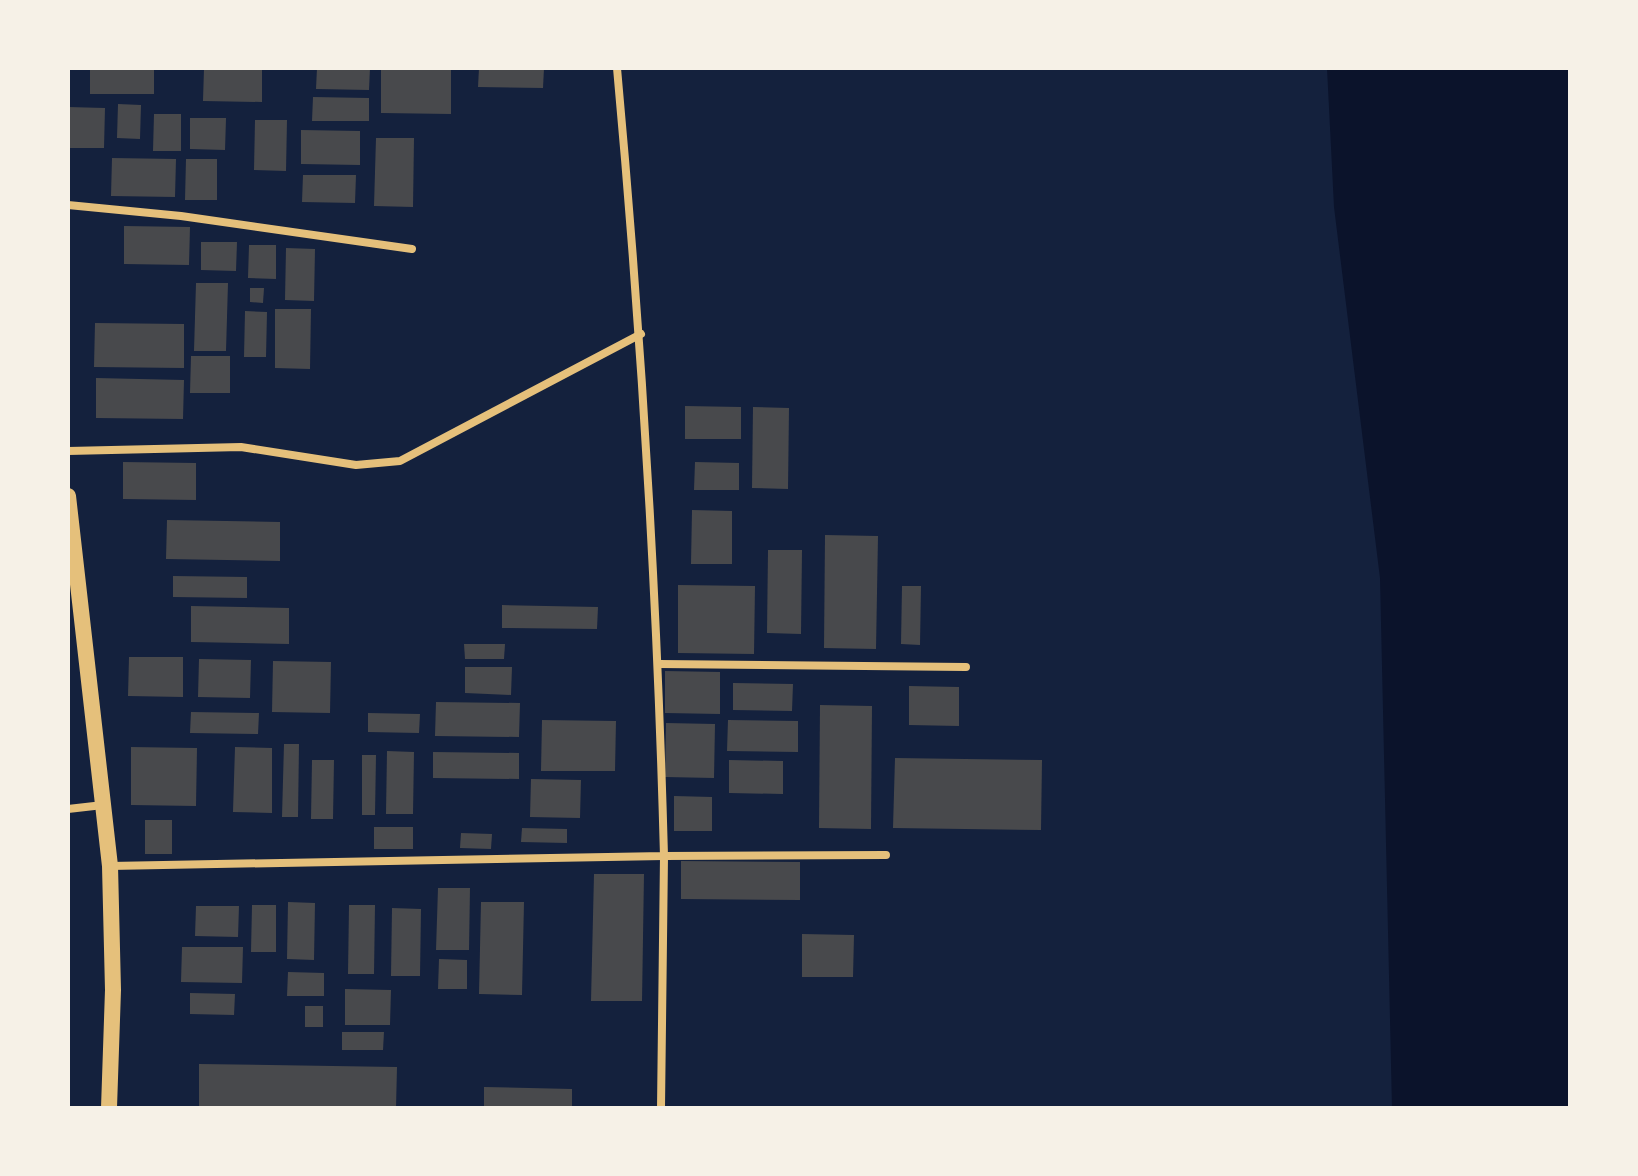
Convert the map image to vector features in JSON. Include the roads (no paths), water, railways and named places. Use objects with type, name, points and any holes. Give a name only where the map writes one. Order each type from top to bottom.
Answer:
[{"type":"main road","points":[[68,496],[110,866],[113,990],[109,1108]]},
{"type":"street","points":[[617,68],[641,334],[659,664],[664,856],[661,1108]]},
{"type":"street","points":[[68,205],[181,216],[412,249]]},
{"type":"street","points":[[68,451],[241,447],[356,465],[400,461],[641,334]]},
{"type":"street","points":[[659,664],[966,667]]},
{"type":"street","points":[[68,809],[105,805]]},
{"type":"street","points":[[110,866],[886,855]]},
{"type":"water","points":[[1327,68],[1570,68],[1570,1108],[1392,1108],[1380,578],[1334,207]]}]
